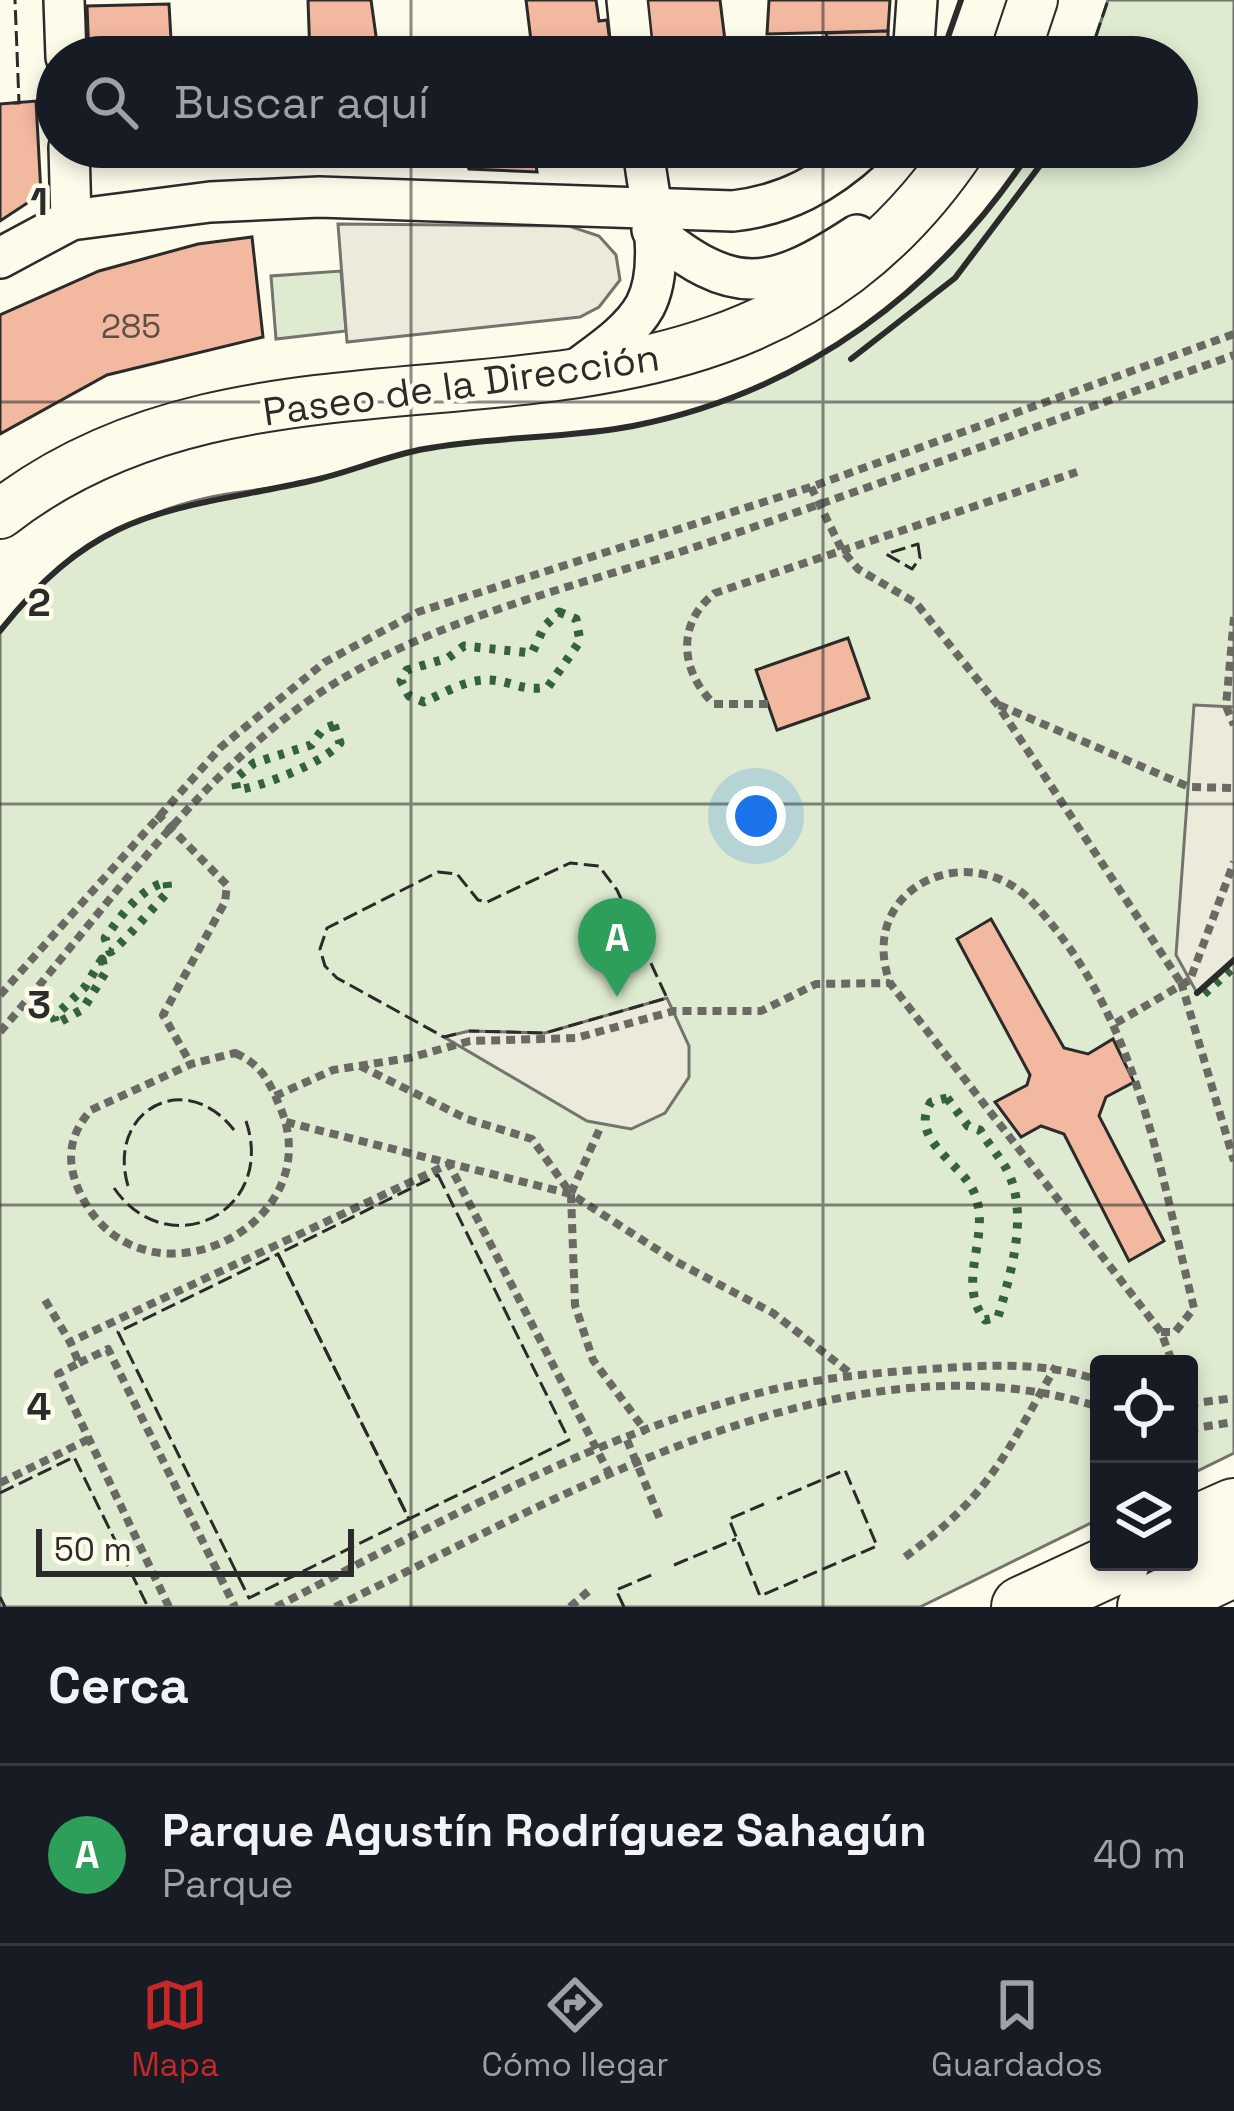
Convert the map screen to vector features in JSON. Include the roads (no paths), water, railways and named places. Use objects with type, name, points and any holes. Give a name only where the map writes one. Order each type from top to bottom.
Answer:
[{"type":"main road","points":[[1198,1525],[1234,1508]]},
{"type":"main road","points":[[1148,1607],[1234,1566]]},
{"type":"main road","points":[[1022,1607],[1100,1571]]},
{"type":"street","points":[[64,0],[65,36]]},
{"type":"street","points":[[627,0],[631,36]]},
{"type":"street","points":[[914,36],[917,0]]},
{"type":"street","points":[[1021,36],[1033,0]]},
{"type":"street","points":[[70,168],[71,220]]},
{"type":"street","points":[[568,377],[626,329],[645,305],[652,282],[645,168]]},
{"type":"street","points":[[0,258],[71,220],[210,202],[319,197],[651,218],[766,208],[840,168]]},
{"type":"street","name":"Paseo de la Dirección","points":[[651,218],[717,276],[762,280],[824,257],[900,208],[943,168]]},
{"type":"street","name":"Paseo de la Dirección","points":[[0,514],[49,476],[156,429],[301,404],[568,377],[685,353],[770,318],[883,240],[946,168]]},
{"type":"place","name":"Parque Agustín Rodríguez Sahagún","points":[[617,997]]}]
